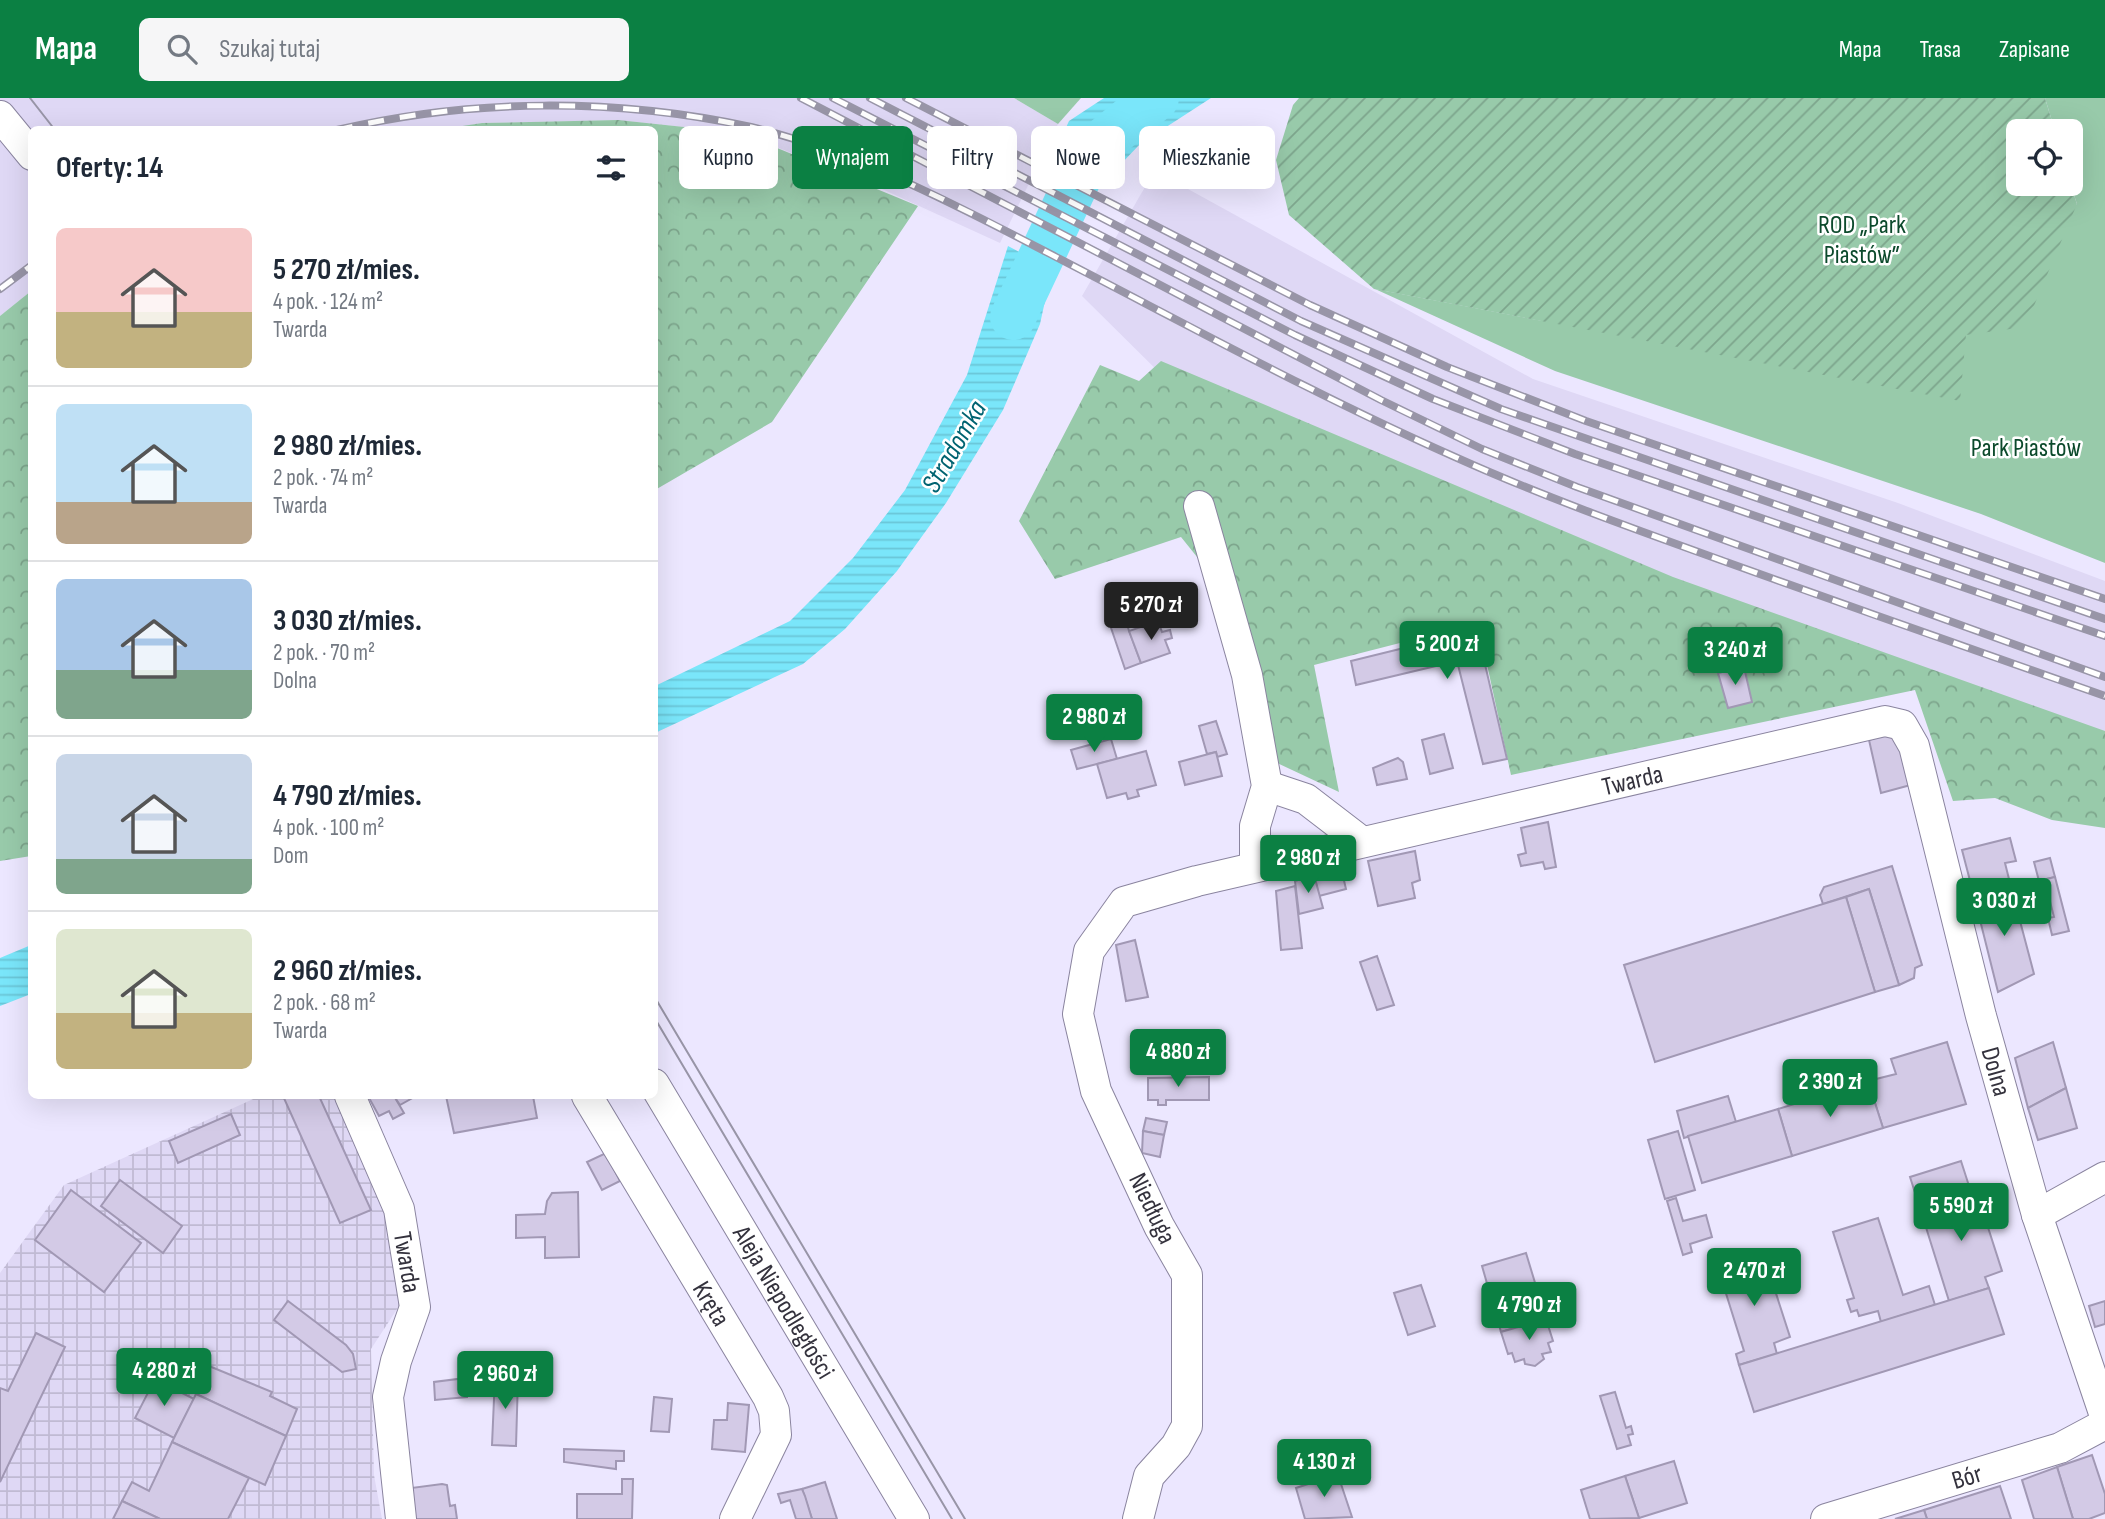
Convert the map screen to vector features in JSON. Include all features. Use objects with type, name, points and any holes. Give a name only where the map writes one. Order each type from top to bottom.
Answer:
[{"type":"street","points":[[0,116],[28,150]]},
{"type":"street","points":[[1199,506],[1247,675],[1267,786],[1255,826],[1255,867]]},
{"type":"street","name":"Twarda","points":[[1124,902],[1255,867],[1885,721],[1902,725]]},
{"type":"street","name":"Dolna","points":[[1902,725],[1914,746],[1981,1016],[2037,1215],[2105,1416]]},
{"type":"street","points":[[1267,786],[1306,799],[1362,842]]},
{"type":"street","name":"Niedługa","points":[[1124,902],[1089,951],[1078,1014],[1096,1091],[1159,1226],[1187,1275],[1187,1426],[1176,1446],[1149,1476],[1138,1519]]},
{"type":"street","name":"Aleja Niepodległości","points":[[658,1091],[914,1519]]},
{"type":"street","name":"Twarda","points":[[351,1099],[399,1209],[415,1307],[396,1361],[388,1397],[401,1519]]},
{"type":"street","name":"Kręta","points":[[589,1099],[768,1397],[774,1412],[776,1435],[735,1519]]},
{"type":"street","points":[[2037,1215],[2105,1177]]},
{"type":"street","name":"Bór","points":[[1828,1519],[2060,1448],[2105,1424]]},
{"type":"shaded area","points":[[0,98],[1014,98],[1058,124],[1031,126],[1031,179],[1000,243],[882,189],[913,189],[913,126],[792,126],[792,153],[778,148],[778,126],[679,126],[618,120],[482,123],[465,126],[28,126],[28,293],[0,316]]},
{"type":"shaded area","points":[[1144,189],[1188,189],[1533,379],[1898,503],[2105,581],[2105,745],[1181,394],[1082,296]]},
{"type":"shaded area","points":[[253,1099],[342,1099],[388,1209],[401,1303],[371,1349],[374,1475],[382,1519],[0,1519],[0,1273],[64,1185]]},
{"type":"green space","points":[[1014,98],[1081,98],[1058,124]]},
{"type":"green space","name":"ROD „Park Piastów”","points":[[1299,98],[2045,98],[2051,119],[2006,119],[2006,196],[2074,196],[2077,204],[2025,327],[1966,335],[1960,401],[1374,289],[1289,215],[1276,160],[1293,105]]},
{"type":"green space","name":"Park Piastów","points":[[2045,98],[2105,98],[2105,563],[1981,514],[1555,371],[1375,289],[1543,321],[1966,335],[2077,204],[2074,196],[2083,196],[2083,119],[2051,119]]},
{"type":"green space","points":[[618,120],[679,126],[679,189],[778,189],[778,148],[792,154],[792,189],[877,189],[918,206],[772,422],[658,488],[658,126],[462,126],[482,123]]},
{"type":"green space","points":[[28,293],[28,856],[0,861],[0,316]]},
{"type":"green space","points":[[1161,361],[1673,577],[2105,731],[2105,828],[2052,820],[1995,798],[1953,801],[1915,690],[1511,775],[1478,623],[1314,665],[1339,792],[1275,762],[1246,618],[1181,537],[1055,579],[1019,521],[1100,365],[1139,381]]},
{"type":"water","points":[[1104,98],[1211,98],[1168,126],[1139,126],[1139,145],[1125,160],[1125,126],[1067,126],[1069,121]]},
{"type":"water","points":[[1008,246],[1052,269],[1040,324],[1003,410],[946,503],[897,571],[845,629],[803,664],[658,732],[658,685],[790,621],[853,558],[905,490],[967,375]]},
{"type":"water","points":[[28,946],[28,995],[0,1006],[0,958]]},
{"type":"building","points":[[1124,617],[1141,663],[1125,669],[1109,622]]},
{"type":"building","points":[[1158,621],[1162,632],[1170,630],[1172,638],[1165,640],[1170,653],[1141,663],[1129,631]]},
{"type":"building","points":[[1477,630],[1507,759],[1483,764],[1457,661],[1356,685],[1351,661]]},
{"type":"building","points":[[1744,667],[1752,702],[1728,708],[1718,673]]},
{"type":"building","points":[[1216,721],[1227,754],[1217,757],[1216,752],[1207,754],[1199,726]]},
{"type":"building","points":[[1900,730],[1918,783],[1881,793],[1869,740]]},
{"type":"building","points":[[1444,734],[1453,768],[1430,774],[1422,740]]},
{"type":"building","points":[[1111,739],[1117,759],[1077,769],[1071,750]]},
{"type":"building","points":[[1146,751],[1156,785],[1137,790],[1139,796],[1128,799],[1126,793],[1107,798],[1097,764]]},
{"type":"building","points":[[1216,752],[1222,776],[1185,785],[1179,762]]},
{"type":"building","points":[[1398,758],[1403,762],[1407,779],[1377,785],[1373,768]]},
{"type":"building","points":[[1548,822],[1556,867],[1545,869],[1543,862],[1521,866],[1518,855],[1526,853],[1521,828]]},
{"type":"building","points":[[2010,838],[2016,861],[2005,863],[2011,887],[1974,896],[1962,850]]},
{"type":"building","points":[[1415,851],[1420,880],[1412,883],[1415,898],[1378,906],[1368,861]]},
{"type":"building","points":[[2050,858],[2055,877],[2039,881],[2034,862]]},
{"type":"building","points":[[1892,866],[1922,965],[1915,968],[1914,978],[1899,985],[1869,889],[1823,904],[1820,895],[1824,887]]},
{"type":"building","points":[[1341,868],[1346,889],[1319,896],[1314,875]]},
{"type":"building","points":[[1314,875],[1323,908],[1299,914],[1295,881]]},
{"type":"building","points":[[2055,877],[2069,931],[2052,935],[2048,918],[2054,917],[2047,890],[2014,896],[2011,887]]},
{"type":"building","points":[[1295,886],[1302,948],[1281,950],[1276,891]]},
{"type":"building","points":[[2011,887],[2034,974],[1998,992],[1974,896]]},
{"type":"building","points":[[1869,889],[1899,985],[1875,992],[1846,897]]},
{"type":"building","points":[[1846,897],[1875,992],[1655,1062],[1624,965]]},
{"type":"building","points":[[1135,940],[1148,997],[1126,1001],[1116,945]]},
{"type":"building","points":[[1377,956],[1394,1005],[1377,1010],[1360,962]]},
{"type":"building","points":[[1947,1042],[1966,1104],[1883,1128],[1868,1081],[1896,1074],[1891,1059]]},
{"type":"building","points":[[2053,1042],[2066,1088],[2028,1108],[2015,1058]]},
{"type":"building","points":[[1209,1077],[1209,1100],[1166,1100],[1166,1105],[1158,1105],[1158,1100],[1148,1100],[1148,1078]]},
{"type":"building","points":[[1868,1081],[1883,1128],[1792,1156],[1778,1109]]},
{"type":"building","points":[[2066,1088],[2077,1128],[2038,1140],[2028,1108]]},
{"type":"building","points":[[1728,1096],[1736,1122],[1684,1138],[1677,1111]]},
{"type":"building","points":[[284,1099],[320,1099],[371,1210],[340,1223]]},
{"type":"building","points":[[370,1099],[396,1099],[404,1113],[393,1119],[389,1111],[379,1116]]},
{"type":"building","points":[[396,1099],[411,1099],[400,1105]]},
{"type":"building","points":[[447,1099],[534,1099],[537,1118],[454,1133]]},
{"type":"building","points":[[1778,1109],[1792,1156],[1702,1183],[1688,1136]]},
{"type":"building","points":[[231,1114],[240,1135],[178,1163],[169,1141]]},
{"type":"building","points":[[1146,1118],[1167,1122],[1164,1135],[1143,1131]]},
{"type":"building","points":[[1143,1131],[1164,1135],[1160,1157],[1142,1153]]},
{"type":"building","points":[[1678,1131],[1695,1190],[1665,1199],[1648,1140]]},
{"type":"building","points":[[606,1153],[620,1181],[602,1190],[587,1162]]},
{"type":"building","points":[[1961,1161],[1970,1189],[1919,1205],[1910,1177]]},
{"type":"building","points":[[120,1180],[182,1226],[163,1253],[101,1206]]},
{"type":"building","points":[[1975,1187],[2002,1271],[1985,1277],[1989,1288],[1949,1301],[1919,1205]]},
{"type":"building","points":[[71,1190],[141,1243],[104,1292],[35,1240]]},
{"type":"building","points":[[578,1192],[579,1257],[545,1258],[545,1237],[516,1238],[516,1215],[545,1214],[547,1201],[552,1193]]},
{"type":"building","points":[[1676,1198],[1683,1221],[1706,1215],[1712,1237],[1690,1244],[1692,1252],[1683,1255],[1667,1201]]},
{"type":"building","points":[[1878,1218],[1903,1295],[1929,1286],[1935,1305],[1881,1322],[1878,1311],[1859,1316],[1857,1310],[1851,1312],[1847,1300],[1854,1298],[1833,1232]]},
{"type":"building","points":[[1526,1253],[1546,1319],[1501,1332],[1482,1266]]},
{"type":"building","points":[[1763,1253],[1790,1337],[1774,1343],[1777,1354],[1739,1365],[1736,1354],[1744,1351],[1718,1268]]},
{"type":"building","points":[[1421,1285],[1435,1326],[1408,1335],[1394,1293]]},
{"type":"building","points":[[1989,1288],[2004,1334],[1754,1412],[1739,1365]]},
{"type":"building","points":[[288,1301],[346,1345],[353,1354],[356,1369],[342,1372],[274,1320]]},
{"type":"building","points":[[2105,1301],[2105,1324],[2095,1327],[2089,1306]]},
{"type":"building","points":[[1546,1319],[1553,1341],[1548,1343],[1551,1352],[1542,1354],[1544,1359],[1535,1366],[1525,1364],[1524,1359],[1515,1362],[1512,1353],[1508,1354],[1501,1332]]},
{"type":"building","points":[[36,1333],[65,1347],[0,1482],[0,1388],[8,1391]]},
{"type":"building","points":[[209,1366],[272,1392],[270,1396],[297,1409],[286,1436],[196,1394]]},
{"type":"building","points":[[495,1376],[518,1378],[516,1446],[492,1445]]},
{"type":"building","points":[[466,1378],[467,1397],[435,1400],[434,1382]]},
{"type":"building","points":[[155,1379],[194,1399],[174,1438],[135,1418]]},
{"type":"building","points":[[1615,1392],[1626,1428],[1631,1426],[1633,1434],[1628,1435],[1631,1445],[1617,1449],[1600,1396]]},
{"type":"building","points":[[196,1394],[286,1436],[265,1485],[172,1442]]},
{"type":"building","points":[[654,1397],[672,1399],[669,1432],[651,1431]]},
{"type":"building","points":[[728,1403],[749,1405],[745,1452],[712,1449],[714,1420],[727,1420]]},
{"type":"building","points":[[172,1442],[249,1478],[228,1519],[160,1519],[122,1501],[132,1482],[149,1491]]},
{"type":"building","points":[[564,1449],[624,1451],[624,1461],[616,1461],[616,1469],[564,1462]]},
{"type":"building","points":[[2092,1455],[2105,1494],[2105,1513],[2089,1519],[2073,1519],[2057,1467]]},
{"type":"building","points":[[1674,1461],[1687,1503],[1639,1518],[1625,1476]]},
{"type":"building","points":[[2057,1467],[2073,1519],[2034,1519],[2022,1480]]},
{"type":"building","points":[[1338,1475],[1352,1517],[1305,1519],[1296,1488],[1308,1484],[1306,1478],[1313,1477],[1315,1482]]},
{"type":"building","points":[[1625,1476],[1639,1518],[1590,1519],[1581,1490]]},
{"type":"building","points":[[622,1479],[633,1479],[632,1519],[577,1519],[577,1494],[622,1494]]},
{"type":"building","points":[[825,1482],[837,1519],[812,1519],[802,1489]]},
{"type":"building","points":[[447,1485],[450,1506],[455,1505],[457,1519],[414,1519],[411,1488]]},
{"type":"building","points":[[2000,1486],[2011,1519],[1927,1519],[1924,1510]]},
{"type":"building","points":[[802,1489],[812,1519],[796,1519],[790,1500],[781,1503],[778,1494]]},
{"type":"building","points":[[122,1501],[160,1519],[113,1519]]},
{"type":"building","points":[[1924,1510],[1927,1519],[1895,1519]]},
{"type":"waterway","name":"Stradomka","points":[[1013,317],[1091,151],[1156,98]]},
{"type":"tram line","points":[[30,98],[52,126]]},
{"type":"tram line","points":[[658,1003],[965,1519]]},
{"type":"tram line","points":[[658,1024],[952,1519]]},
{"type":"railway","points":[[801,98],[1381,400],[1482,449],[1577,487],[2105,677]]},
{"type":"railway","points":[[833,98],[1295,335],[1433,399],[1575,454],[2105,636]]},
{"type":"railway","points":[[870,98],[1301,321],[1501,409],[2105,619]]},
{"type":"railway","points":[[906,98],[1310,305],[1447,367],[1586,421],[2105,599]]},
{"type":"railway","points":[[356,126],[388,119],[492,107],[596,107],[700,117],[791,138],[869,166],[945,200],[1304,385],[1489,472],[1660,538],[2105,696]]},
{"type":"railway","points":[[0,289],[28,268]]}]
